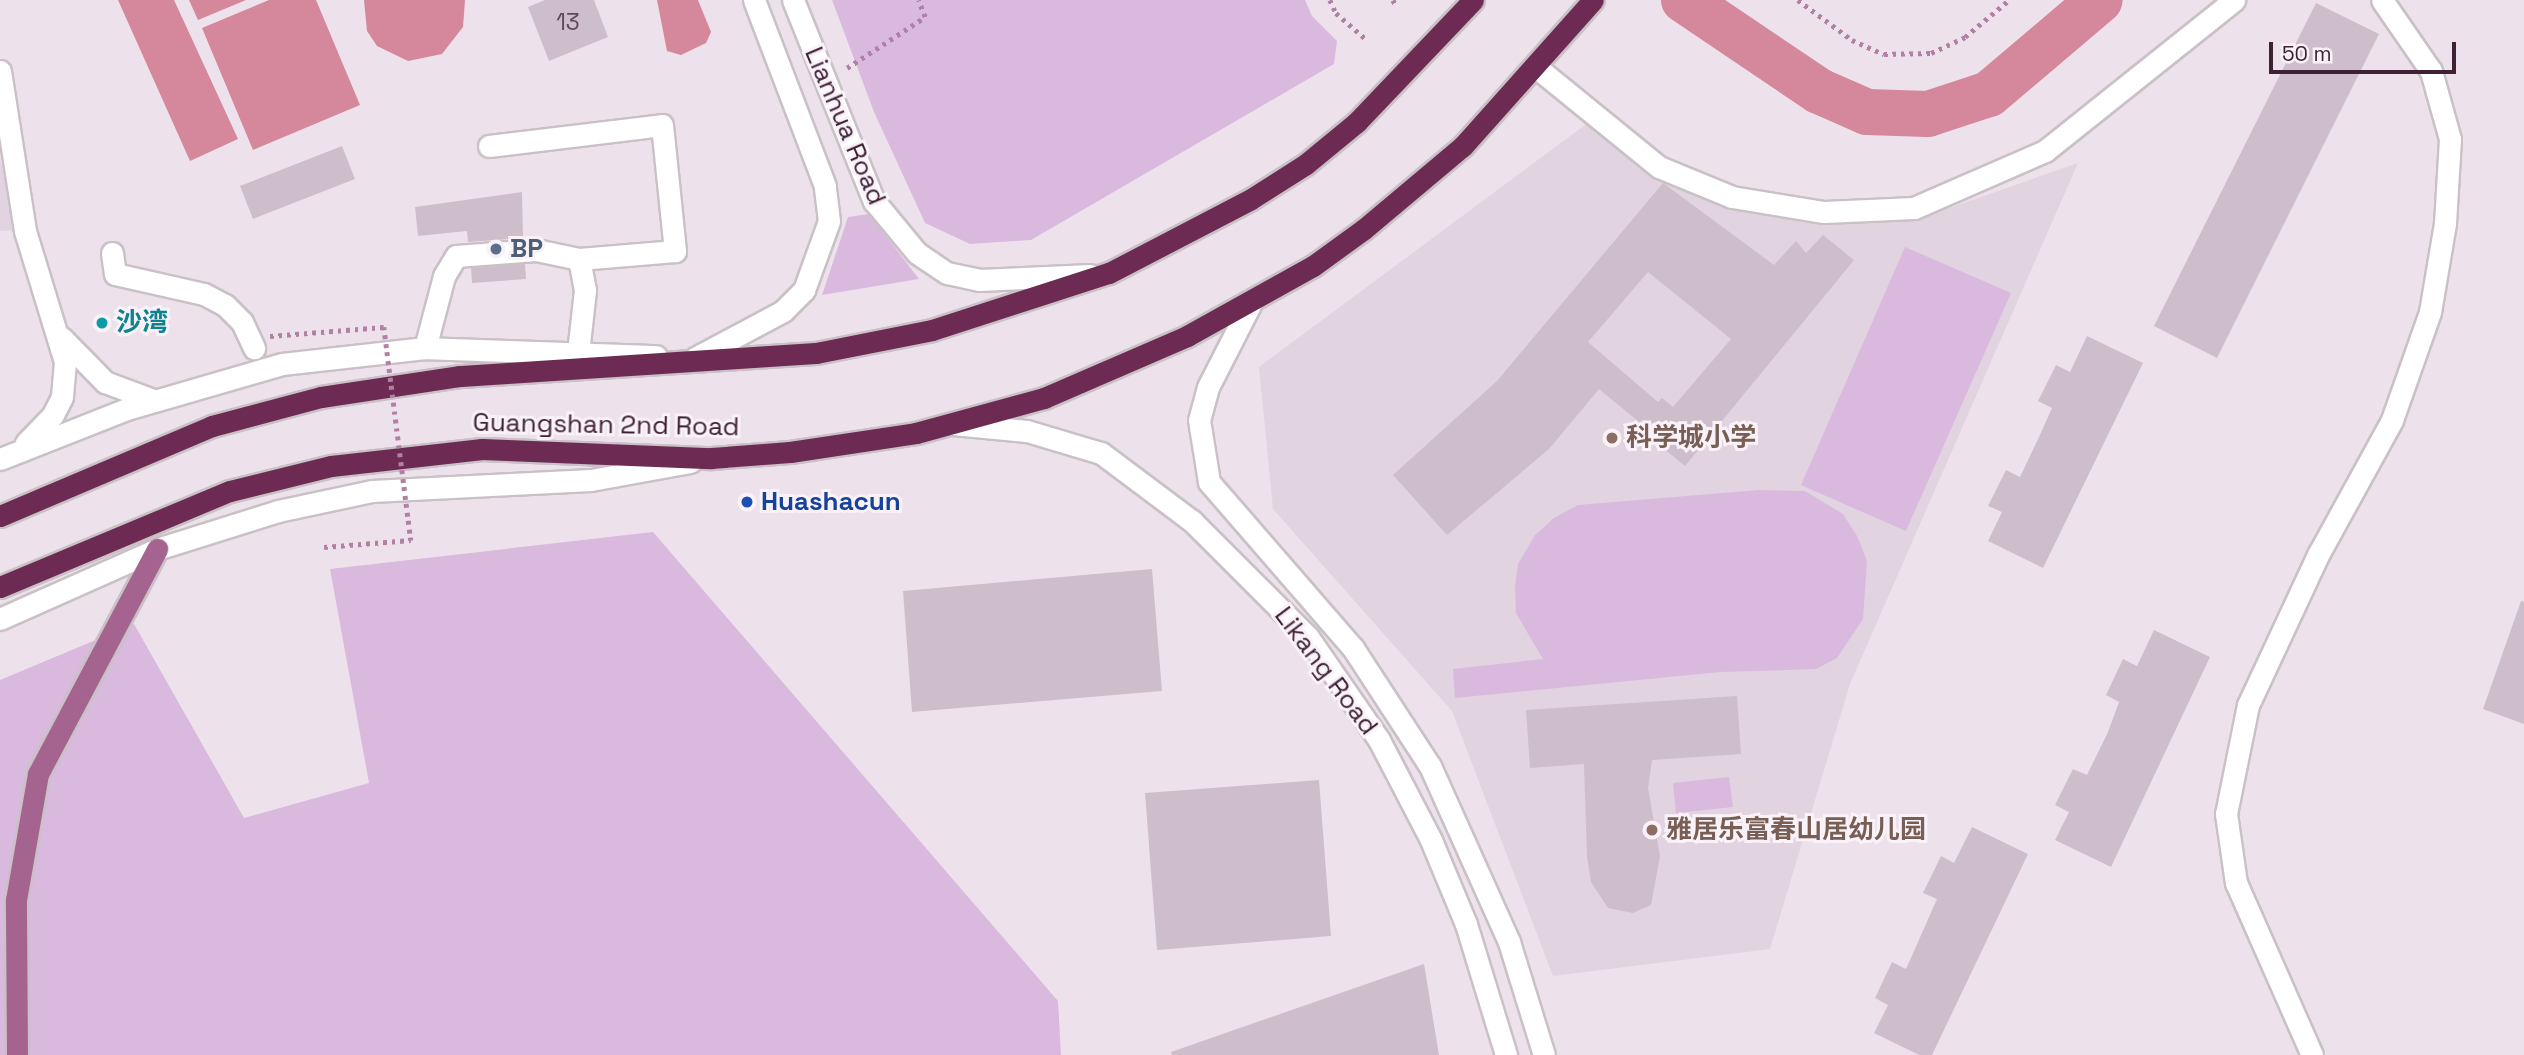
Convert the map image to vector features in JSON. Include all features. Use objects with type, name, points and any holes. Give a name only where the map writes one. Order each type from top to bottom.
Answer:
[{"type":"highway","name":"Guangshan 2nd Road","points":[[0,587],[230,491],[375,458],[541,448],[712,458],[850,445],[951,424],[1044,398],[1113,371],[1251,303],[1313,266],[1415,188],[1536,67],[1593,0]]},
{"type":"highway","name":"Guangshan 2nd Road","points":[[0,516],[212,426],[373,389],[460,376],[703,358],[816,353],[875,343],[1109,273],[1251,199],[1306,164],[1357,122],[1470,4]]},
{"type":"main road","points":[[17,1055],[16,900],[38,774],[157,549]]},
{"type":"street","name":"Lianhua Road","points":[[703,358],[783,311],[804,290],[829,221],[825,186],[754,0]]},
{"type":"street","name":"Lianhua Road","points":[[793,0],[874,201],[917,253],[947,273],[979,280],[1109,273]]},
{"type":"street","points":[[1536,67],[1659,167],[1732,197],[1825,212],[1914,208],[2045,151],[2234,0]]},
{"type":"street","points":[[2312,1055],[2236,883],[2226,814],[2248,705],[2319,553],[2392,420],[2430,312],[2445,223],[2450,139],[2431,71],[2382,0]]},
{"type":"street","points":[[0,71],[11,210],[62,338],[105,382],[126,394],[155,400]]},
{"type":"street","points":[[425,348],[444,276],[456,256],[536,250],[579,259],[675,251],[662,125],[489,146]]},
{"type":"street","points":[[112,253],[115,274],[204,294],[225,305],[242,322],[256,342]]},
{"type":"street","points":[[578,352],[585,289],[579,259]]},
{"type":"street","name":"Likang Road","points":[[1251,303],[1208,387],[1199,420],[1209,482],[1353,648],[1430,766],[1509,942],[1544,1055]]},
{"type":"street","points":[[7,456],[53,415],[62,397],[62,338]]},
{"type":"street","points":[[7,456],[155,400],[282,364],[425,348],[703,358]]},
{"type":"street","name":"Likang Road","points":[[951,424],[1027,431],[1101,453],[1192,521],[1308,637],[1379,740],[1426,830],[1466,924],[1506,1055]]},
{"type":"street","points":[[0,619],[157,549],[278,510],[372,491],[592,480],[712,458]]},
{"type":"path","points":[[847,68],[925,17],[918,0]]},
{"type":"path","points":[[1330,0],[1336,13],[1367,40]]},
{"type":"path","points":[[1393,0],[1397,7]]},
{"type":"path","points":[[1798,0],[1852,40],[1884,54],[1931,53],[1965,37],[2009,0]]},
{"type":"path","points":[[256,342],[384,327],[411,540],[324,547]]},
{"type":"shaded area","points":[[118,0],[174,0],[238,139],[190,161]]},
{"type":"shaded area","points":[[189,0],[246,0],[198,20]]},
{"type":"shaded area","points":[[269,0],[316,0],[360,105],[253,150],[202,28]]},
{"type":"shaded area","points":[[364,0],[465,0],[463,27],[442,54],[408,61],[377,46],[367,31]]},
{"type":"shaded area","points":[[657,0],[698,0],[711,32],[706,43],[681,55],[667,51]]},
{"type":"shaded area","points":[[832,0],[1305,0],[1312,16],[1337,41],[1334,64],[1031,240],[970,244],[925,223],[874,112]]},
{"type":"shaded area","name":"科学城小学","points":[[1589,122],[1678,185],[1729,210],[1822,220],[1918,219],[2078,163],[1850,684],[1770,949],[1553,976],[1452,711],[1273,509],[1259,367]]},
{"type":"shaded area","points":[[0,158],[15,230],[0,231]]},
{"type":"shaded area","points":[[869,214],[919,279],[822,295],[848,217]]},
{"type":"shaded area","points":[[1905,247],[2011,293],[1906,531],[1801,485]]},
{"type":"shaded area","points":[[1759,490],[1805,491],[1843,514],[1857,536],[1867,561],[1863,619],[1837,658],[1816,669],[1720,672],[1455,698],[1453,669],[1543,659],[1516,613],[1515,586],[1518,564],[1535,535],[1554,518],[1578,505]]},
{"type":"shaded area","points":[[653,532],[1058,1001],[1061,1055],[0,1055],[0,680],[134,624],[244,818],[369,783],[330,569]]},
{"type":"shaded area","points":[[1729,777],[1733,807],[1676,813],[1673,783]]},
{"type":"building","points":[[545,0],[594,0],[608,37],[549,61],[528,7]]},
{"type":"building","points":[[2316,3],[2379,34],[2217,358],[2154,326]]},
{"type":"building","points":[[342,146],[355,179],[253,219],[240,186]]},
{"type":"building","points":[[1663,183],[1774,265],[1796,241],[1806,253],[1823,235],[1854,260],[1685,466],[1651,438],[1643,444],[1629,432],[1639,422],[1599,389],[1549,449],[1447,535],[1393,475],[1497,381]],"holes":[[[1648,272],[1731,339],[1673,407],[1662,398],[1658,402],[1588,342]]]},
{"type":"building","points":[[522,192],[523,238],[468,242],[467,231],[418,236],[415,207]]},
{"type":"building","points":[[525,264],[526,279],[472,283],[471,268]]},
{"type":"building","points":[[2087,336],[2143,363],[2043,568],[1988,541],[2002,512],[1988,506],[2006,470],[2020,477],[2052,408],[2038,401],[2056,365],[2070,372]]},
{"type":"building","points":[[1152,569],[1162,691],[912,712],[903,591]]},
{"type":"building","points":[[2521,601],[2524,602],[2524,724],[2483,709]]},
{"type":"building","points":[[2154,630],[2210,657],[2111,867],[2055,840],[2069,812],[2055,805],[2073,769],[2087,775],[2119,702],[2106,695],[2123,659],[2137,666]]},
{"type":"building","points":[[1737,696],[1741,754],[1652,760],[1648,788],[1660,856],[1651,905],[1633,913],[1608,908],[1591,882],[1587,857],[1584,764],[1530,768],[1526,710]]},
{"type":"building","points":[[1319,780],[1331,936],[1157,950],[1145,793]]},
{"type":"building","points":[[1972,827],[2028,854],[1932,1055],[1919,1055],[1874,1033],[1888,1005],[1875,998],[1892,962],[1906,969],[1937,899],[1923,893],[1941,856],[1954,863]]},
{"type":"building","points":[[1424,964],[1439,1055],[1172,1055],[1171,1052]]},
{"type":"waterway","points":[[1684,0],[1819,91],[1867,112],[1928,114],[1989,94],[2100,0]]},
{"type":"place","name":"BP","points":[[496,249]]},
{"type":"place","name":"沙湾","points":[[102,323]]},
{"type":"place","name":"科学城小学","points":[[1612,438]]},
{"type":"place","name":"Huashacun","points":[[747,502]]},
{"type":"place","name":"雅居乐富春山居幼儿园","points":[[1652,830]]}]
